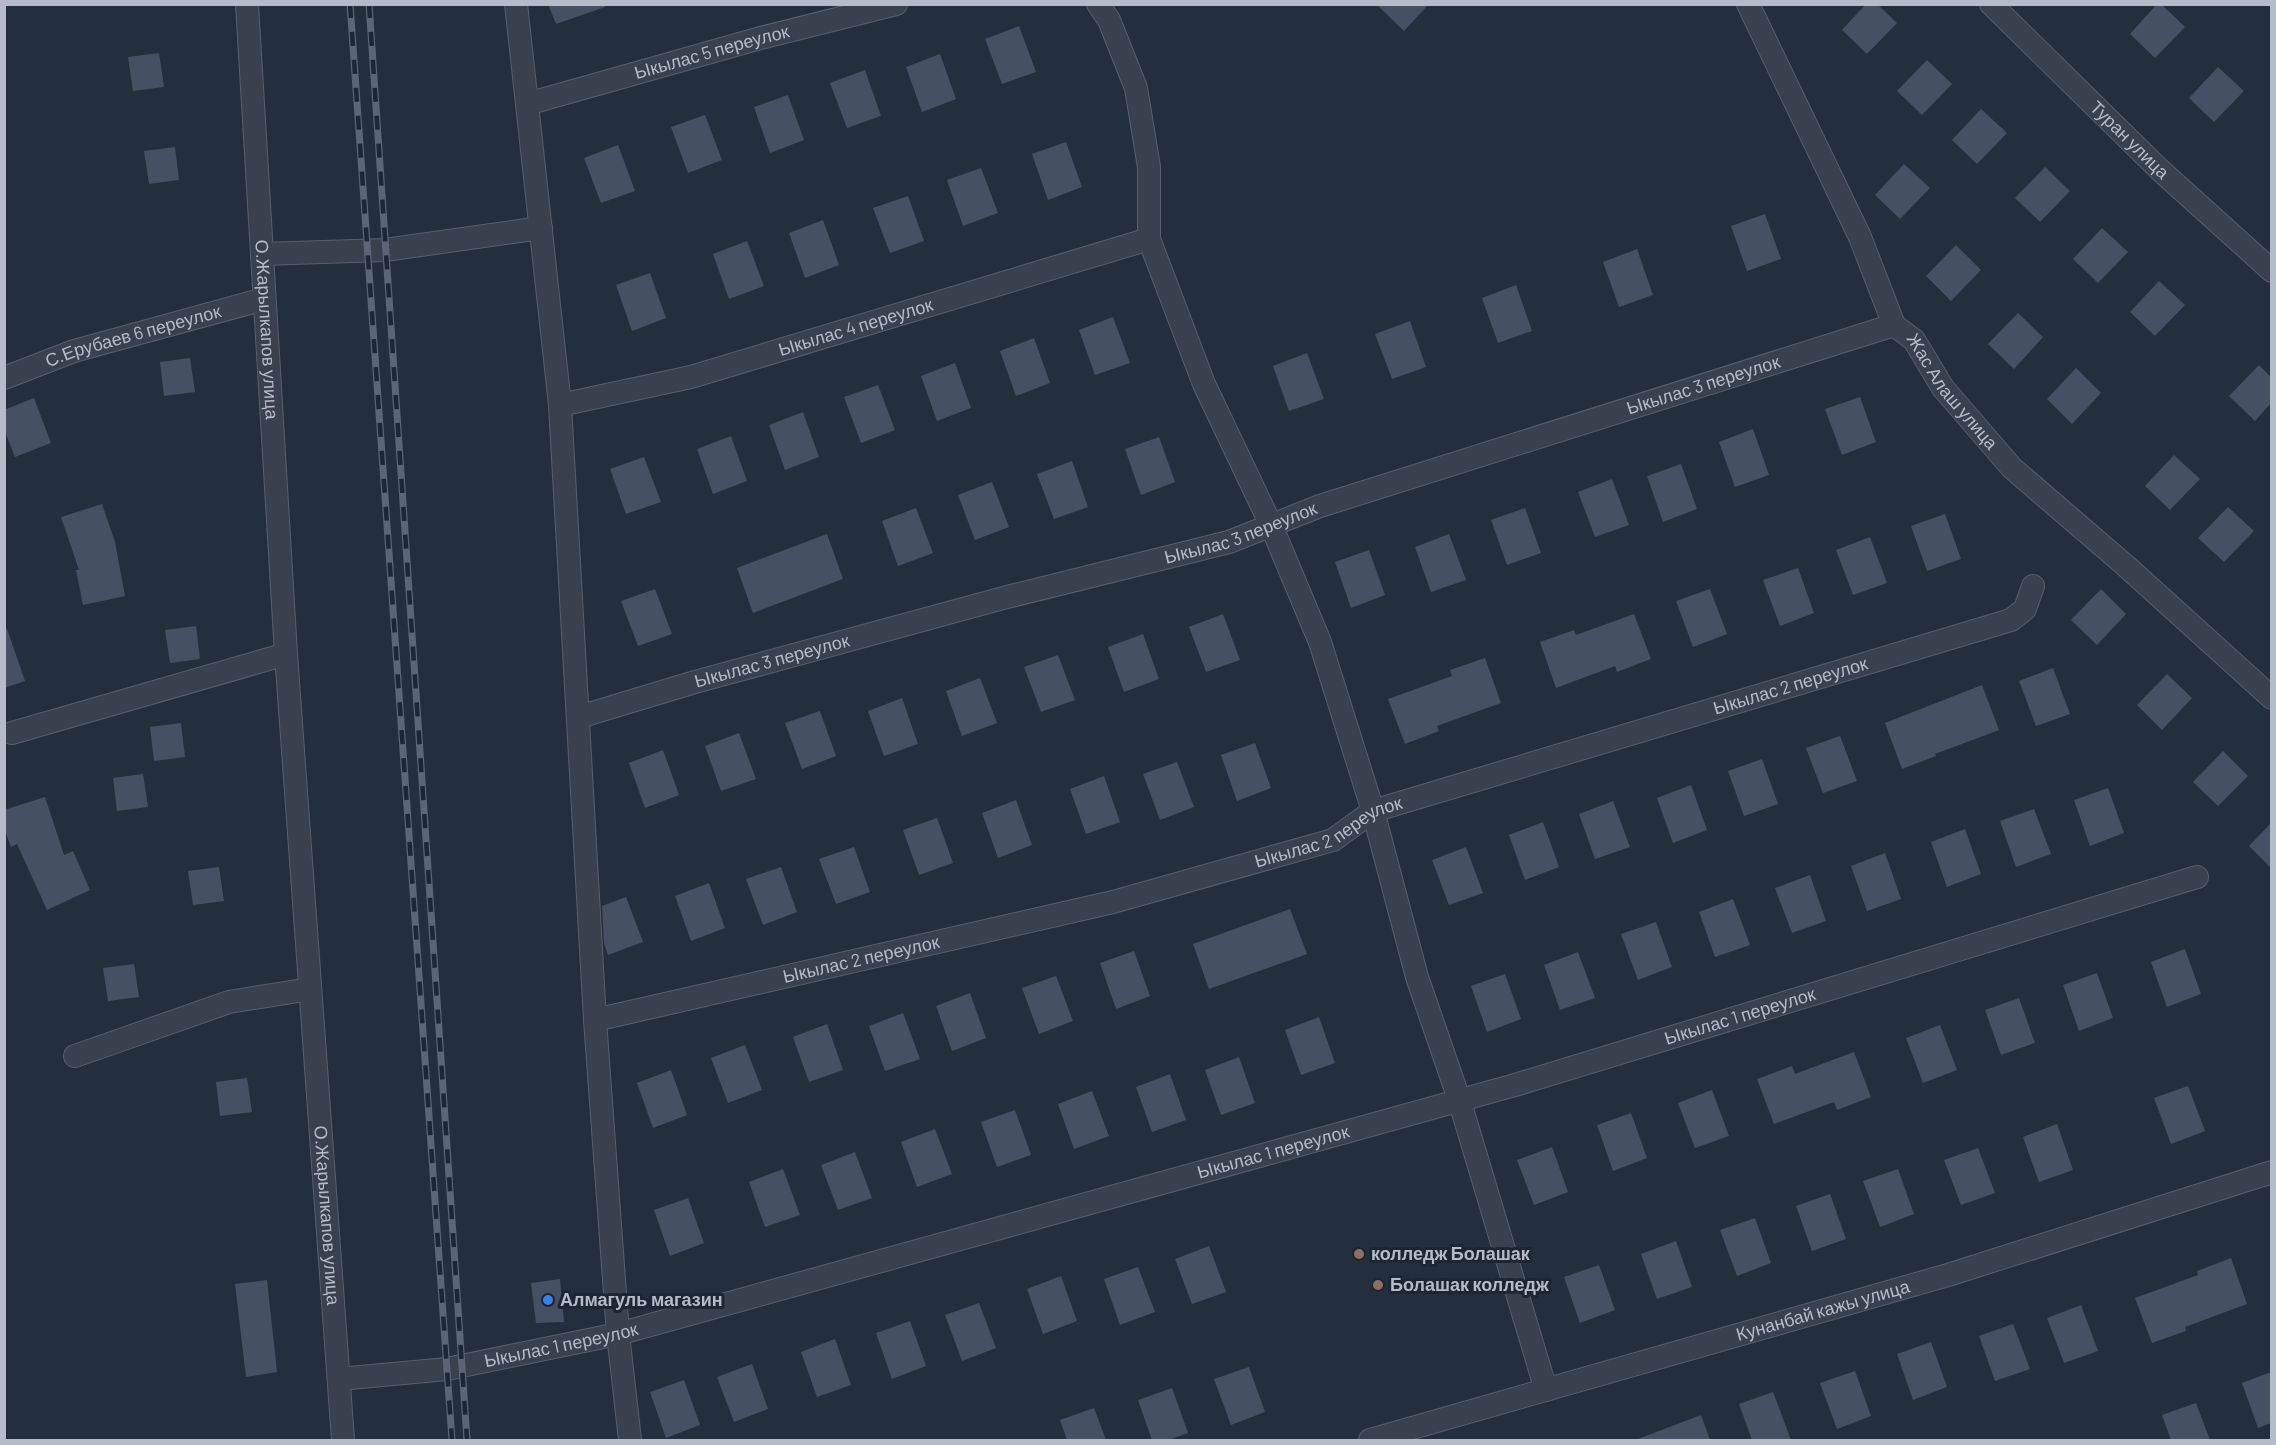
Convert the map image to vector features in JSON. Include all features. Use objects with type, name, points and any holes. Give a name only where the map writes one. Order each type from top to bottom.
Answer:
[{"type":"street","name":"О.Жарылкапов улица","points":[[247,4],[286,654],[343,1440]]},
{"type":"street","points":[[516,4],[560,405],[595,1020],[618,1334],[630,1440]]},
{"type":"street","name":"Ыкылас 5 переулок","points":[[527,104],[757,39],[896,4]]},
{"type":"street","points":[[1098,4],[1109,20],[1136,88],[1149,166],[1149,239],[1204,384],[1271,525],[1320,642],[1373,811],[1417,977],[1459,1099],[1546,1390]]},
{"type":"street","name":"Жас Алаш улица","points":[[1748,4],[1860,237],[1894,325],[1914,340],[1943,388],[2012,468],[2126,566],[2271,698]]},
{"type":"street","name":"Туран улица","points":[[1991,4],[2160,170],[2271,271]]},
{"type":"street","points":[[262,254],[385,249],[541,228]]},
{"type":"street","name":"Ыкылас 4 переулок","points":[[560,405],[691,377],[1149,239]]},
{"type":"street","name":"С.Ерубаев 6 переулок","points":[[4,378],[74,351],[264,299]]},
{"type":"street","name":"Ыкылас 3 переулок","points":[[579,717],[695,682],[995,600],[1229,542],[1320,506],[1894,325]]},
{"type":"street","name":"Ыкылас 2 переулок","points":[[595,1020],[1113,902],[1333,840],[1373,811],[2011,620],[2025,609],[2033,586]]},
{"type":"street","points":[[12,733],[286,654]]},
{"type":"street","name":"Ыкылас 1 переулок","points":[[339,1379],[447,1369],[618,1334],[1560,1072],[2197,877]]},
{"type":"street","points":[[75,1056],[229,1002],[310,989]]},
{"type":"street","name":"Кунанбай кажы улица","points":[[1371,1440],[1948,1275],[2271,1172]]},
{"type":"building","points":[[548,4],[605,4],[605,7],[556,24]]},
{"type":"building","points":[[1376,4],[1429,4],[1404,31]]},
{"type":"building","points":[[1866,4],[1877,4],[1897,23],[1867,54],[1842,30]]},
{"type":"building","points":[[2157,4],[2161,4],[2185,27],[2155,58],[2130,34]]},
{"type":"building","points":[[1019,26],[1036,72],[1002,84],[985,39]]},
{"type":"building","points":[[159,53],[164,87],[133,91],[128,57]]},
{"type":"building","points":[[940,54],[956,99],[922,112],[906,67]]},
{"type":"building","points":[[1927,60],[1952,84],[1922,115],[1897,91]]},
{"type":"building","points":[[2218,67],[2244,91],[2214,122],[2189,98]]},
{"type":"building","points":[[865,70],[881,116],[847,128],[830,83]]},
{"type":"building","points":[[788,95],[804,140],[770,153],[754,107]]},
{"type":"building","points":[[1981,109],[2007,133],[1977,164],[1952,140]]},
{"type":"building","points":[[705,115],[722,160],[688,173],[671,127]]},
{"type":"building","points":[[1066,142],[1082,187],[1048,200],[1032,154]]},
{"type":"building","points":[[618,145],[635,191],[601,203],[584,158]]},
{"type":"building","points":[[175,147],[179,180],[149,184],[144,151]]},
{"type":"building","points":[[1904,164],[1930,188],[1900,219],[1875,195]]},
{"type":"building","points":[[2045,167],[2070,191],[2040,222],[2015,198]]},
{"type":"building","points":[[981,168],[998,213],[963,226],[947,180]]},
{"type":"building","points":[[908,196],[924,241],[890,253],[873,208]]},
{"type":"building","points":[[1765,214],[1781,259],[1747,271],[1731,226]]},
{"type":"building","points":[[823,220],[839,265],[805,278],[789,233]]},
{"type":"building","points":[[2102,228],[2128,252],[2098,283],[2073,259]]},
{"type":"building","points":[[747,241],[764,286],[729,299],[713,254]]},
{"type":"building","points":[[1956,245],[1981,270],[1951,301],[1926,276]]},
{"type":"building","points":[[1637,249],[1653,295],[1619,307],[1603,262]]},
{"type":"building","points":[[650,273],[666,318],[632,331],[616,285]]},
{"type":"building","points":[[2159,281],[2185,305],[2155,336],[2130,312]]},
{"type":"building","points":[[1516,285],[1532,331],[1498,343],[1482,298]]},
{"type":"building","points":[[2018,313],[2043,337],[2014,369],[1988,344]]},
{"type":"building","points":[[1113,317],[1130,363],[1095,375],[1079,330]]},
{"type":"building","points":[[1410,321],[1426,367],[1392,379],[1375,334]]},
{"type":"building","points":[[1034,338],[1050,383],[1016,396],[1000,351]]},
{"type":"building","points":[[1307,353],[1324,399],[1289,411],[1273,366]]},
{"type":"building","points":[[190,358],[195,392],[164,396],[160,362]]},
{"type":"building","points":[[955,363],[971,408],[937,421],[921,376]]},
{"type":"building","points":[[2259,365],[2271,377],[2271,403],[2255,421],[2229,396]]},
{"type":"building","points":[[2076,368],[2101,393],[2072,424],[2047,399]]},
{"type":"building","points":[[878,385],[895,430],[861,443],[844,397]]},
{"type":"building","points":[[1860,397],[1876,442],[1842,455],[1825,409]]},
{"type":"building","points":[[34,398],[51,443],[15,457],[4,429],[4,410]]},
{"type":"building","points":[[803,412],[819,457],[785,470],[769,425]]},
{"type":"building","points":[[1753,429],[1769,475],[1735,487],[1719,442]]},
{"type":"building","points":[[731,436],[747,481],[713,494],[697,449]]},
{"type":"building","points":[[1159,437],[1175,482],[1141,495],[1125,449]]},
{"type":"building","points":[[2174,455],[2200,479],[2170,510],[2145,486]]},
{"type":"building","points":[[644,457],[661,502],[626,514],[610,469]]},
{"type":"building","points":[[1072,461],[1088,507],[1054,519],[1037,474]]},
{"type":"building","points":[[1681,464],[1697,509],[1663,522],[1647,476]]},
{"type":"building","points":[[1612,479],[1629,525],[1595,537],[1578,492]]},
{"type":"building","points":[[992,482],[1009,527],[975,540],[958,495]]},
{"type":"building","points":[[102,504],[115,542],[125,596],[83,605],[76,570],[79,570],[61,517]]},
{"type":"building","points":[[2228,507],[2254,531],[2224,562],[2198,538]]},
{"type":"building","points":[[916,508],[933,553],[898,566],[882,521]]},
{"type":"building","points":[[1525,508],[1541,553],[1507,565],[1491,520]]},
{"type":"building","points":[[1945,514],[1961,559],[1927,571],[1911,526]]},
{"type":"building","points":[[827,534],[843,579],[753,613],[737,568]]},
{"type":"building","points":[[1449,534],[1466,580],[1431,592],[1415,547]]},
{"type":"building","points":[[1870,537],[1887,583],[1853,595],[1836,550]]},
{"type":"building","points":[[1369,550],[1385,595],[1351,608],[1335,562]]},
{"type":"building","points":[[1798,568],[1814,613],[1780,626],[1763,580]]},
{"type":"building","points":[[655,589],[672,634],[638,646],[621,601]]},
{"type":"building","points":[[1710,589],[1727,634],[1693,647],[1676,601]]},
{"type":"building","points":[[2101,589],[2126,614],[2097,645],[2071,620]]},
{"type":"building","points":[[1223,614],[1240,660],[1206,672],[1189,627]]},
{"type":"building","points":[[1634,614],[1651,659],[1617,672],[1615,666],[1556,688],[1540,642],[1574,630],[1576,635]]},
{"type":"building","points":[[196,626],[200,659],[170,663],[165,630]]},
{"type":"building","points":[[4,629],[7,629],[25,681],[4,688]]},
{"type":"building","points":[[1143,634],[1159,679],[1124,692],[1108,647]]},
{"type":"building","points":[[1058,655],[1075,700],[1041,712],[1024,667]]},
{"type":"building","points":[[1485,658],[1501,703],[1437,726],[1439,731],[1405,744],[1388,699],[1452,676],[1450,670]]},
{"type":"building","points":[[2053,668],[2070,714],[2036,726],[2019,681]]},
{"type":"building","points":[[2167,674],[2192,698],[2162,730],[2137,705]]},
{"type":"building","points":[[980,678],[997,723],[962,736],[946,691]]},
{"type":"building","points":[[1982,685],[1999,730],[1902,769],[1885,723]]},
{"type":"building","points":[[902,698],[918,744],[884,756],[868,711]]},
{"type":"building","points":[[820,711],[836,756],[802,769],[785,723]]},
{"type":"building","points":[[181,723],[185,757],[154,761],[150,727]]},
{"type":"building","points":[[739,733],[756,779],[721,791],[705,746]]},
{"type":"building","points":[[1840,736],[1857,781],[1823,793],[1806,748]]},
{"type":"building","points":[[1255,743],[1271,788],[1237,801],[1221,755]]},
{"type":"building","points":[[663,750],[679,795],[645,808],[629,763]]},
{"type":"building","points":[[2223,751],[2248,776],[2218,806],[2193,782]]},
{"type":"building","points":[[1762,759],[1778,804],[1744,816],[1728,771]]},
{"type":"building","points":[[1177,762],[1194,807],[1160,820],[1143,774]]},
{"type":"building","points":[[143,774],[148,807],[117,811],[113,778]]},
{"type":"building","points":[[1104,776],[1120,822],[1086,834],[1070,789]]},
{"type":"building","points":[[1691,785],[1707,830],[1673,843],[1657,798]]},
{"type":"building","points":[[2108,788],[2124,833],[2090,846],[2074,800]]},
{"type":"building","points":[[45,797],[64,855],[73,851],[90,890],[47,910],[17,844],[11,847],[4,828],[4,810]]},
{"type":"building","points":[[1016,800],[1032,845],[998,858],[982,813]]},
{"type":"building","points":[[1613,801],[1630,847],[1595,859],[1579,814]]},
{"type":"building","points":[[2034,809],[2051,854],[2016,867],[2000,821]]},
{"type":"building","points":[[937,818],[953,863],[919,875],[903,830]]},
{"type":"building","points":[[1543,822],[1559,867],[1525,880],[1509,835]]},
{"type":"building","points":[[2271,823],[2271,868],[2249,846]]},
{"type":"building","points":[[1965,829],[1981,874],[1947,887],[1931,842]]},
{"type":"building","points":[[854,847],[870,892],[836,904],[819,859]]},
{"type":"building","points":[[1466,847],[1483,893],[1449,905],[1432,860]]},
{"type":"building","points":[[1885,853],[1901,899],[1867,911],[1851,866]]},
{"type":"building","points":[[219,867],[224,901],[193,905],[188,871]]},
{"type":"building","points":[[781,867],[797,912],[763,925],[746,879]]},
{"type":"building","points":[[1810,875],[1826,921],[1792,933],[1775,888]]},
{"type":"building","points":[[709,883],[725,928],[691,941],[675,896]]},
{"type":"building","points":[[626,897],[643,942],[608,955],[604,943],[602,906]]},
{"type":"building","points":[[1733,899],[1750,945],[1715,957],[1699,912]]},
{"type":"building","points":[[1290,909],[1307,954],[1209,989],[1193,944]]},
{"type":"building","points":[[1656,922],[1672,967],[1638,980],[1621,934]]},
{"type":"building","points":[[2185,949],[2201,994],[2167,1007],[2151,962]]},
{"type":"building","points":[[1134,951],[1150,996],[1116,1009],[1100,963]]},
{"type":"building","points":[[1578,952],[1595,998],[1560,1010],[1544,965]]},
{"type":"building","points":[[134,964],[139,997],[108,1001],[103,968]]},
{"type":"building","points":[[2097,973],[2113,1018],[2079,1031],[2063,985]]},
{"type":"building","points":[[1505,974],[1521,1019],[1487,1032],[1471,986]]},
{"type":"building","points":[[1056,976],[1073,1021],[1039,1034],[1022,988]]},
{"type":"building","points":[[970,993],[986,1038],[952,1051],[936,1006]]},
{"type":"building","points":[[2019,998],[2035,1043],[2001,1055],[1985,1010]]},
{"type":"building","points":[[903,1013],[920,1059],[885,1071],[869,1026]]},
{"type":"building","points":[[1319,1017],[1335,1063],[1301,1075],[1285,1030]]},
{"type":"building","points":[[827,1024],[843,1070],[809,1082],[793,1037]]},
{"type":"building","points":[[1940,1025],[1957,1070],[1923,1083],[1906,1038]]},
{"type":"building","points":[[745,1045],[762,1090],[728,1103],[711,1058]]},
{"type":"building","points":[[1854,1052],[1871,1097],[1837,1110],[1834,1102],[1774,1124],[1757,1079],[1792,1066],[1795,1074]]},
{"type":"building","points":[[1239,1057],[1255,1103],[1221,1115],[1205,1070]]},
{"type":"building","points":[[671,1070],[687,1115],[653,1128],[637,1083]]},
{"type":"building","points":[[1170,1074],[1186,1120],[1152,1132],[1136,1087]]},
{"type":"building","points":[[247,1078],[252,1112],[220,1116],[216,1082]]},
{"type":"building","points":[[2188,1086],[2205,1131],[2171,1144],[2154,1098]]},
{"type":"building","points":[[1712,1090],[1729,1136],[1695,1148],[1678,1103]]},
{"type":"building","points":[[1092,1091],[1109,1136],[1074,1149],[1058,1104]]},
{"type":"building","points":[[1015,1110],[1031,1155],[997,1167],[981,1122]]},
{"type":"building","points":[[1631,1113],[1647,1158],[1613,1171],[1597,1125]]},
{"type":"building","points":[[2057,1124],[2073,1170],[2039,1182],[2023,1137]]},
{"type":"building","points":[[935,1129],[952,1174],[917,1187],[901,1142]]},
{"type":"building","points":[[1552,1147],[1568,1192],[1534,1205],[1517,1160]]},
{"type":"building","points":[[1978,1148],[1995,1193],[1961,1205],[1944,1160]]},
{"type":"building","points":[[855,1152],[872,1198],[838,1210],[821,1165]]},
{"type":"building","points":[[783,1169],[800,1215],[765,1227],[749,1182]]},
{"type":"building","points":[[1898,1169],[1914,1214],[1880,1227],[1863,1181]]},
{"type":"building","points":[[1830,1194],[1846,1239],[1812,1251],[1796,1206]]},
{"type":"building","points":[[688,1198],[704,1243],[670,1256],[654,1210]]},
{"type":"building","points":[[1755,1218],[1771,1263],[1737,1276],[1720,1230]]},
{"type":"building","points":[[1676,1241],[1692,1287],[1657,1299],[1641,1254]]},
{"type":"building","points":[[1209,1246],[1226,1292],[1192,1304],[1175,1259]]},
{"type":"building","points":[[2231,1258],[2247,1304],[2185,1327],[2186,1331],[2152,1343],[2135,1298],[2198,1275],[2197,1271]]},
{"type":"building","points":[[1599,1265],[1615,1310],[1580,1323],[1564,1277]]},
{"type":"building","points":[[1138,1267],[1155,1312],[1120,1325],[1104,1279]]},
{"type":"building","points":[[1061,1276],[1077,1321],[1043,1334],[1027,1289]]},
{"type":"building","points":[[560,1279],[564,1322],[536,1323],[531,1283]]},
{"type":"building","points":[[267,1280],[277,1372],[246,1377],[235,1284]]},
{"type":"building","points":[[979,1303],[996,1348],[962,1361],[945,1315]]},
{"type":"building","points":[[2081,1305],[2098,1351],[2064,1363],[2047,1318]]},
{"type":"building","points":[[910,1321],[926,1366],[892,1379],[876,1333]]},
{"type":"building","points":[[2013,1324],[2030,1369],[1995,1381],[1979,1336]]},
{"type":"building","points":[[835,1339],[851,1385],[817,1397],[801,1352]]},
{"type":"building","points":[[1931,1342],[1947,1387],[1913,1400],[1897,1354]]},
{"type":"building","points":[[752,1364],[768,1409],[734,1422],[717,1377]]},
{"type":"building","points":[[1249,1367],[1265,1412],[1231,1425],[1214,1379]]},
{"type":"building","points":[[1855,1371],[1871,1416],[1837,1429],[1820,1383]]},
{"type":"building","points":[[2271,1372],[2271,1423],[2258,1428],[2242,1383]]},
{"type":"building","points":[[684,1380],[700,1425],[666,1438],[650,1392]]},
{"type":"building","points":[[1172,1388],[1188,1433],[1168,1440],[1152,1440],[1138,1400]]},
{"type":"building","points":[[1773,1392],[1791,1440],[1752,1440],[1739,1404]]},
{"type":"building","points":[[2196,1403],[2210,1440],[2171,1440],[2162,1415]]},
{"type":"building","points":[[1094,1408],[1106,1440],[1067,1440],[1060,1420]]},
{"type":"building","points":[[1701,1415],[1710,1440],[1638,1439]]},
{"type":"railway","points":[[350,4],[452,1440]]},
{"type":"railway","points":[[369,4],[467,1440]]},
{"type":"place","name":"колледж Болашак","points":[[1359,1254]]},
{"type":"place","name":"Болашак колледж","points":[[1378,1285]]},
{"type":"place","name":"Алмагуль магазин","points":[[548,1300]]}]
